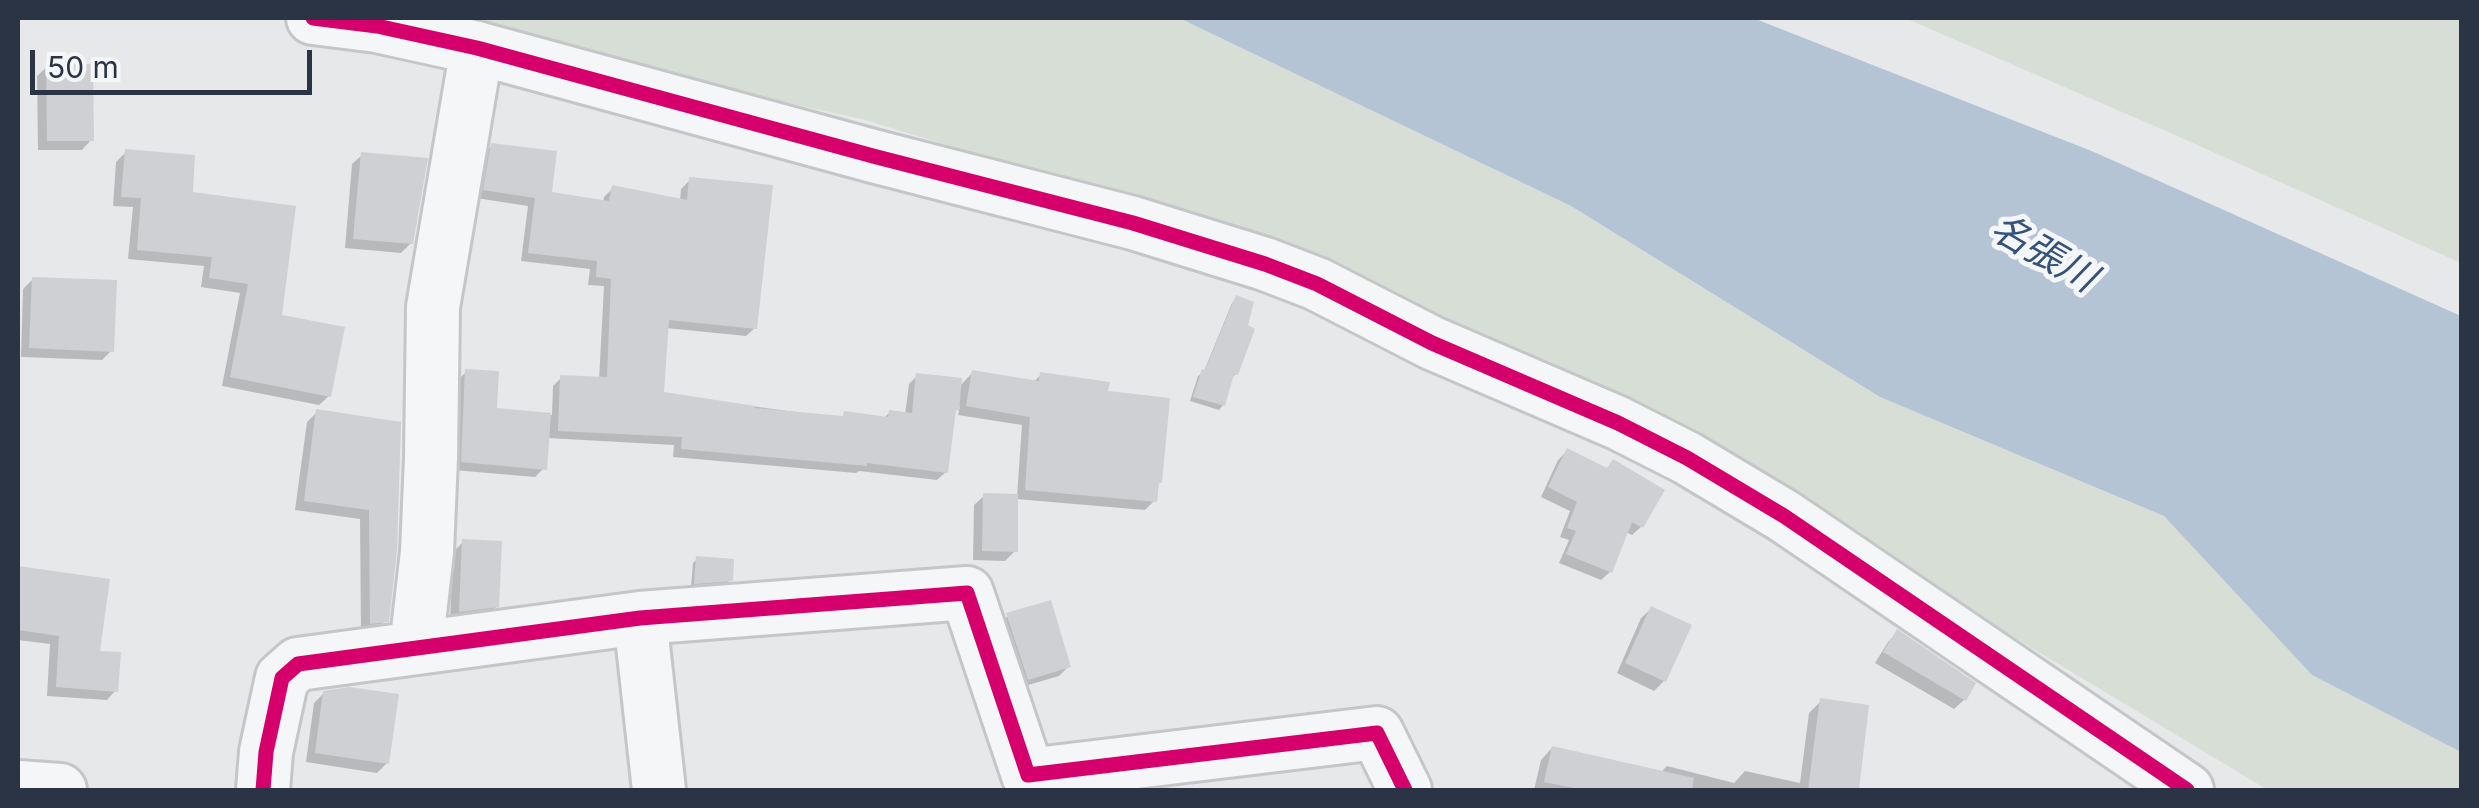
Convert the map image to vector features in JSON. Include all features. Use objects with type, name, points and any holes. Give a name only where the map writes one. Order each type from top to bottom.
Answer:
[{"type":"street","points":[[313,18],[376,26],[476,48],[1133,223],[1317,284],[1432,344],[1618,423],[1687,458],[1784,516],[2187,790]]},
{"type":"street","points":[[416,648],[428,534],[433,307],[476,48]]},
{"type":"street","points":[[263,790],[266,752],[282,678],[298,664],[640,618],[967,593],[1028,775],[1377,733],[1404,790]]},
{"type":"street","points":[[640,618],[659,790]]},
{"type":"street","points":[[18,787],[60,790]]},
{"type":"shaded area","points":[[397,18],[1179,18],[1571,206],[1880,397],[2164,516],[2312,675],[2461,752],[2461,790],[2268,790],[1874,553],[1672,421],[1476,332],[1287,255],[862,119]]},
{"type":"shaded area","points":[[1905,18],[2461,18],[2461,263],[2166,131]]},
{"type":"water","name":"名張川","points":[[1179,18],[1753,18],[2094,152],[2461,316],[2461,752],[2312,675],[2164,516],[1880,397],[1571,206]]},
{"type":"building","points":[[46,64],[93,64],[94,141],[47,141]]},
{"type":"building","points":[[491,143],[557,151],[552,192],[609,201],[612,185],[687,200],[689,177],[773,185],[757,329],[669,320],[664,392],[755,408],[843,416],[844,411],[888,417],[889,410],[912,413],[916,373],[962,378],[948,473],[681,449],[682,437],[558,431],[560,375],[607,377],[611,279],[596,277],[597,261],[528,253],[535,198],[483,190]]},
{"type":"building","points":[[125,149],[195,155],[193,192],[296,206],[282,315],[345,327],[331,397],[230,377],[248,284],[209,278],[212,257],[137,250],[141,198],[121,197]]},
{"type":"building","points":[[361,152],[428,158],[413,244],[353,239]]},
{"type":"building","points":[[32,277],[117,280],[114,352],[29,348]]},
{"type":"building","points":[[1236,295],[1254,302],[1248,325],[1255,329],[1238,375],[1234,374],[1225,406],[1193,397]]},
{"type":"building","points":[[465,369],[499,371],[497,408],[551,413],[547,470],[461,462]]},
{"type":"building","points":[[972,370],[1039,381],[1040,372],[1110,382],[1108,391],[1170,398],[1157,502],[1025,490],[1030,417],[966,406]]},
{"type":"building","points":[[316,409],[401,422],[397,550],[389,622],[370,624],[369,510],[304,501]]},
{"type":"building","points":[[1567,448],[1607,468],[1613,459],[1665,490],[1643,528],[1632,522],[1612,573],[1566,554],[1576,531],[1567,528],[1577,502],[1548,487]]},
{"type":"building","points":[[983,493],[1018,494],[1018,552],[982,551]]},
{"type":"building","points":[[462,539],[502,541],[499,607],[459,612]]},
{"type":"building","points":[[696,556],[734,559],[733,581],[694,584]]},
{"type":"building","points":[[18,566],[110,579],[100,651],[121,652],[118,692],[56,687],[59,636],[18,630]]},
{"type":"building","points":[[1051,600],[1071,667],[1028,680],[1006,613]]},
{"type":"building","points":[[1651,606],[1692,625],[1666,682],[1625,663]]},
{"type":"building","points":[[1897,629],[1976,683],[1966,701],[1883,652]]},
{"type":"building","points":[[349,687],[399,694],[389,764],[315,753],[323,691]]},
{"type":"building","points":[[1820,698],[1869,705],[1859,790],[1808,790]]},
{"type":"building","points":[[1552,746],[1694,778],[1692,790],[1584,790],[1544,782]]},
{"type":"cycle path","points":[[313,18],[377,26],[477,48],[1133,223],[1317,284],[1432,343],[1618,423],[1687,458],[1784,516],[2187,790]]},
{"type":"cycle path","points":[[263,790],[266,752],[282,678],[298,664],[640,618],[967,593],[1028,775],[1377,733],[1405,790]]}]
